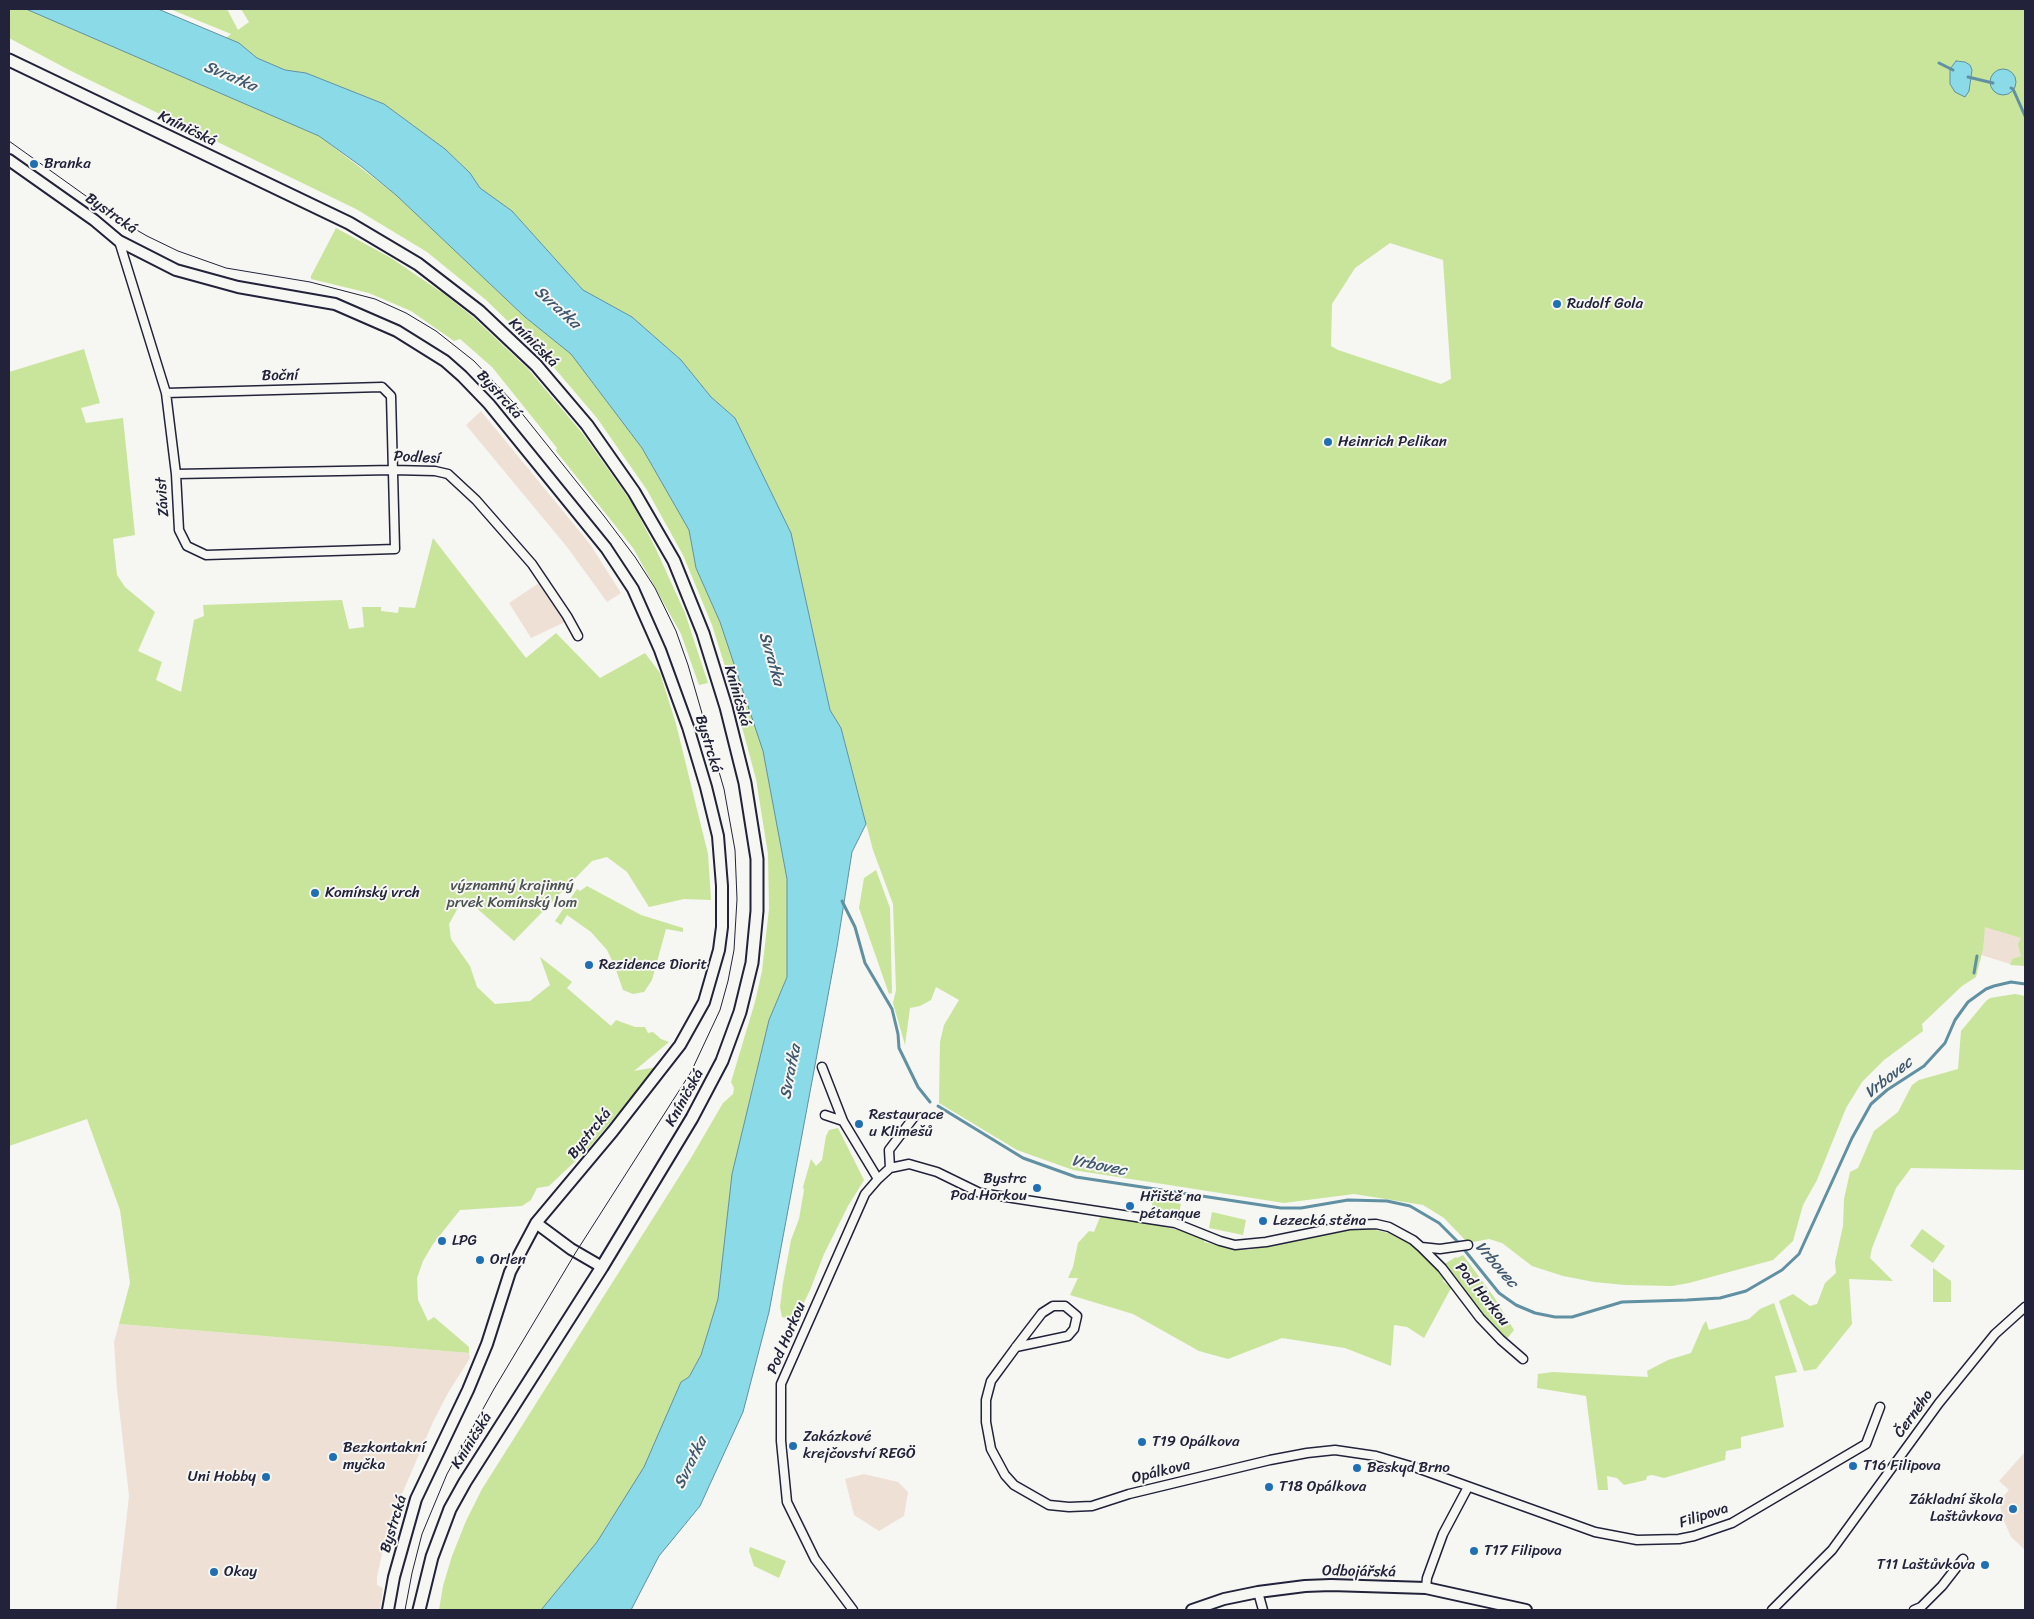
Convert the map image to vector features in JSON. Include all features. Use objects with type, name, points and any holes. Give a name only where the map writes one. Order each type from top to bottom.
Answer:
[{"type":"main road","name":"Kníničská","points":[[9,60],[350,223],[418,264],[479,311],[536,365],[587,425],[634,492],[674,561],[703,633],[726,708],[745,783],[757,859],[757,911],[752,962],[740,1012],[722,1062],[692,1118],[602,1267],[498,1428],[450,1509],[432,1557],[419,1610]]},
{"type":"street","name":"Bystrcká","points":[[9,160],[94,220],[119,241],[176,270],[238,287],[335,304],[397,331],[445,361],[462,376],[489,404],[606,548],[633,588],[660,650],[688,726],[706,787],[718,836],[722,886],[722,927],[719,950],[704,1002],[680,1045],[613,1131],[536,1224],[510,1272],[487,1344],[468,1390],[416,1499],[394,1577],[388,1610]]},
{"type":"street","name":"Závist","points":[[119,241],[166,393],[176,474],[179,530],[184,543],[195,552],[206,555],[395,549],[393,470]]},
{"type":"street","name":"Boční","points":[[166,393],[382,387],[391,396],[393,470]]},
{"type":"street","name":"Podlesí","points":[[176,474],[393,470],[448,474],[457,481],[532,564],[578,636]]},
{"type":"street","points":[[822,1067],[843,1121],[878,1179]]},
{"type":"street","points":[[825,1116],[843,1121]]},
{"type":"street","points":[[890,1168],[889,1150],[914,1117]]},
{"type":"street","name":"Pod Horkou","points":[[853,1610],[815,1559],[787,1502],[780,1406],[781,1384],[865,1194],[890,1168],[910,1164],[937,1172],[980,1193],[1175,1223],[1220,1241],[1235,1244],[1266,1242],[1349,1224],[1376,1224],[1389,1227],[1413,1240],[1421,1247],[1442,1268],[1480,1318],[1523,1359]]},
{"type":"street","points":[[536,1224],[571,1249],[602,1267]]},
{"type":"street","name":"Pod Horkou","points":[[1421,1247],[1440,1249],[1468,1245]]},
{"type":"street","name":"Opálkova","points":[[1016,1347],[1068,1336],[1074,1329],[1077,1316],[1065,1306],[1053,1306],[1042,1313],[1016,1347],[991,1381],[986,1400],[986,1422],[991,1449],[997,1462],[1014,1485],[1048,1505],[1069,1507],[1092,1506],[1129,1494],[1250,1465],[1307,1453],[1335,1450],[1376,1456],[1468,1487]]},
{"type":"street","name":"Černého","points":[[1772,1610],[1832,1550],[1939,1403],[1995,1334],[2025,1306]]},
{"type":"street","name":"Filipova","points":[[1468,1487],[1595,1532],[1637,1540],[1679,1539],[1732,1523],[1866,1444],[1880,1407]]},
{"type":"street","points":[[1426,1588],[1427,1578],[1443,1534],[1468,1487]]},
{"type":"street","points":[[1914,1610],[1921,1607],[1942,1586],[1963,1559]]},
{"type":"street","name":"Odbojářská","points":[[1192,1610],[1224,1599],[1258,1592],[1331,1585],[1426,1588],[1526,1610]]},
{"type":"street","points":[[1258,1592],[1263,1610]]},
{"type":"shaded area","points":[[481,411],[590,544],[621,593],[607,602],[567,547],[466,425]]},
{"type":"shaded area","points":[[539,583],[565,622],[531,638],[509,603]]},
{"type":"shaded area","points":[[1985,926],[2022,938],[2021,956],[2012,959],[2010,964],[1981,955]]},
{"type":"shaded area","points":[[119,1324],[469,1353],[470,1358],[448,1393],[433,1422],[401,1496],[383,1549],[377,1577],[377,1585],[383,1588],[380,1610],[116,1610],[129,1496],[117,1389],[114,1342]]},
{"type":"shaded area","name":"Základní škola Laštůvkova","points":[[2025,1452],[2025,1550],[2011,1537],[2002,1516],[1999,1501],[2009,1490],[1999,1481]]},
{"type":"shaded area","points":[[864,1474],[898,1482],[908,1492],[904,1516],[879,1531],[854,1515],[845,1479]]},
{"type":"green space","points":[[9,9],[26,9],[319,136],[396,195],[525,317],[571,354],[642,448],[689,530],[696,568],[720,622],[763,751],[787,879],[787,977],[769,1020],[732,1174],[718,1299],[701,1355],[689,1377],[681,1382],[645,1467],[597,1542],[541,1610],[439,1610],[443,1586],[452,1556],[466,1521],[482,1489],[691,1158],[723,1103],[733,1094],[734,1088],[731,1082],[755,1002],[762,971],[769,909],[768,854],[756,779],[729,679],[712,625],[683,555],[647,490],[597,418],[545,357],[486,300],[427,252],[356,209],[71,71],[9,38]]},
{"type":"green space","points":[[170,9],[227,9],[238,30],[249,22],[241,9],[2025,9],[2025,966],[2010,965],[2012,959],[2021,956],[2018,944],[2021,938],[1985,927],[1983,949],[1976,977],[1962,986],[1922,1024],[1923,1031],[1884,1060],[1862,1082],[1846,1108],[1817,1180],[1803,1205],[1793,1241],[1773,1260],[1689,1283],[1672,1286],[1625,1285],[1563,1276],[1532,1266],[1502,1243],[1489,1239],[1468,1243],[1444,1218],[1423,1205],[1354,1194],[1284,1203],[1073,1170],[1017,1150],[939,1103],[940,1042],[944,1025],[959,1000],[936,987],[931,1000],[920,1006],[910,1008],[905,1045],[893,1003],[896,990],[893,904],[873,850],[841,728],[830,710],[791,533],[735,418],[711,397],[681,360],[632,317],[583,290],[512,211],[480,188],[470,173],[445,149],[384,104],[306,73],[285,70],[257,58],[239,43],[226,38],[231,34]],"holes":[[[1956,61],[1965,62],[1970,65],[1972,70],[1969,91],[1950,69]],[[1390,243],[1443,260],[1451,379],[1441,384],[1331,346],[1332,304],[1355,268]]]},
{"type":"green space","points":[[336,228],[391,258],[444,294],[473,317],[528,369],[583,434],[632,503],[655,547],[685,613],[708,683],[699,685],[681,634],[633,548],[492,367],[460,339],[454,341],[411,311],[369,293],[311,279]]},
{"type":"green space","name":"významný krajinný prvek Komínský lom","points":[[84,349],[100,403],[81,408],[86,423],[123,418],[135,535],[113,539],[117,575],[125,587],[155,612],[138,651],[162,662],[156,680],[181,692],[194,620],[204,616],[203,605],[342,600],[349,629],[364,627],[362,607],[381,607],[381,611],[398,613],[399,607],[415,608],[433,538],[526,658],[556,633],[600,678],[645,653],[660,673],[676,724],[708,854],[711,900],[684,899],[649,907],[627,872],[607,857],[592,861],[514,941],[464,897],[449,924],[451,939],[470,966],[477,987],[495,1004],[530,1001],[550,985],[540,957],[572,982],[567,988],[611,1026],[616,1020],[635,1027],[645,1027],[648,1033],[653,1032],[661,1039],[669,1042],[634,1071],[657,1067],[587,1150],[549,1186],[537,1188],[531,1200],[522,1206],[460,1210],[433,1244],[423,1261],[417,1278],[418,1300],[428,1321],[434,1317],[469,1347],[469,1353],[119,1324],[130,1283],[120,1210],[87,1119],[9,1146],[9,372]]},
{"type":"green space","points":[[876,870],[890,908],[892,993],[889,994],[859,908],[864,878]]},
{"type":"green space","points":[[587,886],[641,915],[683,928],[683,932],[666,929],[652,980],[644,992],[633,994],[623,990],[607,950],[591,932],[567,915],[561,925],[555,921],[577,889],[580,891]]},
{"type":"green space","points":[[2015,994],[2025,996],[2025,1170],[1911,1168],[1896,1188],[1872,1248],[1870,1258],[1893,1281],[1849,1279],[1852,1324],[1816,1369],[1804,1371],[1779,1301],[1793,1294],[1810,1306],[1817,1304],[1825,1283],[1836,1273],[1835,1262],[1843,1226],[1844,1199],[1850,1172],[1858,1168],[1874,1131],[1898,1112],[1912,1085],[1919,1080],[1958,1069],[1961,1031],[1986,1001],[1990,998]]},
{"type":"green space","points":[[838,1128],[864,1180],[848,1206],[824,1254],[798,1315],[790,1319],[782,1317],[780,1307],[783,1283],[791,1240],[799,1219],[803,1187],[811,1159],[816,1166],[822,1160],[826,1136],[829,1130]]},
{"type":"green space","points":[[1153,1199],[1181,1204],[1178,1218],[1151,1213]]},
{"type":"green space","points":[[1212,1212],[1246,1220],[1243,1235],[1209,1228]]},
{"type":"green space","points":[[1100,1217],[1146,1223],[1178,1230],[1204,1238],[1204,1242],[1235,1250],[1248,1250],[1350,1228],[1364,1227],[1388,1233],[1411,1244],[1431,1263],[1444,1279],[1443,1281],[1451,1288],[1424,1338],[1407,1327],[1394,1325],[1391,1366],[1345,1348],[1282,1338],[1228,1359],[1199,1351],[1133,1314],[1070,1295],[1078,1278],[1068,1278],[1073,1267],[1078,1243],[1089,1231],[1094,1232]]},
{"type":"green space","points":[[1922,1229],[1945,1246],[1933,1263],[1910,1246]]},
{"type":"green space","points":[[1463,1255],[1494,1297],[1514,1330],[1506,1340],[1443,1265]]},
{"type":"green space","points":[[1933,1268],[1951,1281],[1951,1302],[1933,1302]]},
{"type":"green space","points":[[1774,1303],[1797,1372],[1775,1376],[1784,1427],[1741,1437],[1741,1448],[1726,1451],[1725,1460],[1664,1478],[1652,1475],[1647,1476],[1646,1480],[1624,1485],[1617,1478],[1607,1476],[1608,1490],[1598,1490],[1586,1396],[1537,1388],[1538,1374],[1553,1372],[1648,1377],[1647,1371],[1668,1360],[1691,1353],[1706,1321],[1709,1330],[1749,1319],[1760,1309]]},
{"type":"green space","points":[[750,1547],[786,1561],[779,1578],[754,1566],[749,1551]]},
{"type":"water","name":"Svratka","points":[[26,9],[158,9],[239,43],[257,58],[285,70],[306,73],[384,104],[445,149],[470,173],[480,188],[512,211],[583,290],[632,317],[681,360],[711,397],[735,418],[791,533],[830,710],[841,728],[866,824],[852,852],[837,947],[769,1312],[743,1412],[700,1506],[659,1556],[631,1610],[541,1610],[597,1542],[644,1467],[681,1382],[689,1377],[701,1355],[718,1299],[732,1174],[769,1020],[787,977],[787,879],[763,751],[720,622],[696,568],[689,530],[642,448],[571,354],[525,317],[396,195],[362,167],[319,136]]},
{"type":"water","points":[[1956,61],[1965,62],[1970,65],[1972,70],[1969,91],[1965,97],[1955,92],[1950,84],[1950,69]]},
{"type":"water","points":[[2003,69],[2012,73],[2016,82],[2012,91],[2003,95],[1994,91],[1990,82],[1994,73]]},
{"type":"waterway","points":[[1939,63],[1953,70]]},
{"type":"waterway","points":[[1968,77],[1993,83]]},
{"type":"waterway","points":[[2011,88],[2025,116]]},
{"type":"waterway","name":"Vrbovec","points":[[842,901],[855,927],[865,963],[892,1009],[899,1048],[918,1087],[930,1102]]},
{"type":"waterway","points":[[1974,973],[1977,956]]},
{"type":"waterway","name":"Vrbovec","points":[[938,1106],[1023,1158],[1076,1177],[1281,1208],[1301,1208],[1348,1200],[1387,1201],[1410,1206],[1439,1223],[1458,1242],[1499,1293],[1516,1305],[1535,1313],[1555,1317],[1572,1317],[1622,1302],[1720,1298],[1746,1291],[1782,1270],[1799,1254],[1852,1138],[1871,1104],[1887,1090],[1924,1066],[1945,1043],[1955,1020],[1968,1002],[1986,989],[1994,986],[2011,982],[2025,984]]},
{"type":"tram line","points":[[9,141],[121,221],[178,251],[226,268],[310,282],[375,299],[406,313],[436,331],[474,361],[512,401],[604,516],[635,557],[655,588],[676,631],[688,665],[724,789],[735,850],[737,899],[734,950],[720,1010],[691,1072],[576,1252],[494,1389],[447,1474],[422,1534],[405,1610]]},
{"type":"place","name":"Branka","points":[[34,164]]},
{"type":"place","name":"Rudolf Gola","points":[[1557,304]]},
{"type":"place","name":"Heinrich Pelikan","points":[[1328,442]]},
{"type":"place","name":"Komínský vrch","points":[[315,893]]},
{"type":"place","name":"Rezidence Diorit","points":[[589,965]]},
{"type":"place","name":"Restaurace u Klimešů","points":[[859,1124]]},
{"type":"place","name":"Bystrc Pod Horkou","points":[[1037,1188]]},
{"type":"place","name":"Hřiště na pétanque","points":[[1130,1206]]},
{"type":"place","name":"Lezecká stěna","points":[[1263,1221]]},
{"type":"place","name":"LPG","points":[[442,1241]]},
{"type":"place","name":"Orlen","points":[[480,1260]]},
{"type":"place","name":"T19 Opálkova","points":[[1142,1442]]},
{"type":"place","name":"Zakázkové krejčovství REGÖ","points":[[793,1446]]},
{"type":"place","name":"Bezkontakní myčka","points":[[333,1457]]},
{"type":"place","name":"T16 Filipova","points":[[1853,1466]]},
{"type":"place","name":"Beskyd Brno","points":[[1357,1468]]},
{"type":"place","name":"Uni Hobby","points":[[266,1477]]},
{"type":"place","name":"T18 Opálkova","points":[[1269,1487]]},
{"type":"place","name":"Základní škola Laštůvkova","points":[[2013,1509]]},
{"type":"place","name":"T17 Filipova","points":[[1474,1551]]},
{"type":"place","name":"T11 Laštůvkova","points":[[1985,1565]]},
{"type":"place","name":"Okay","points":[[214,1572]]}]
